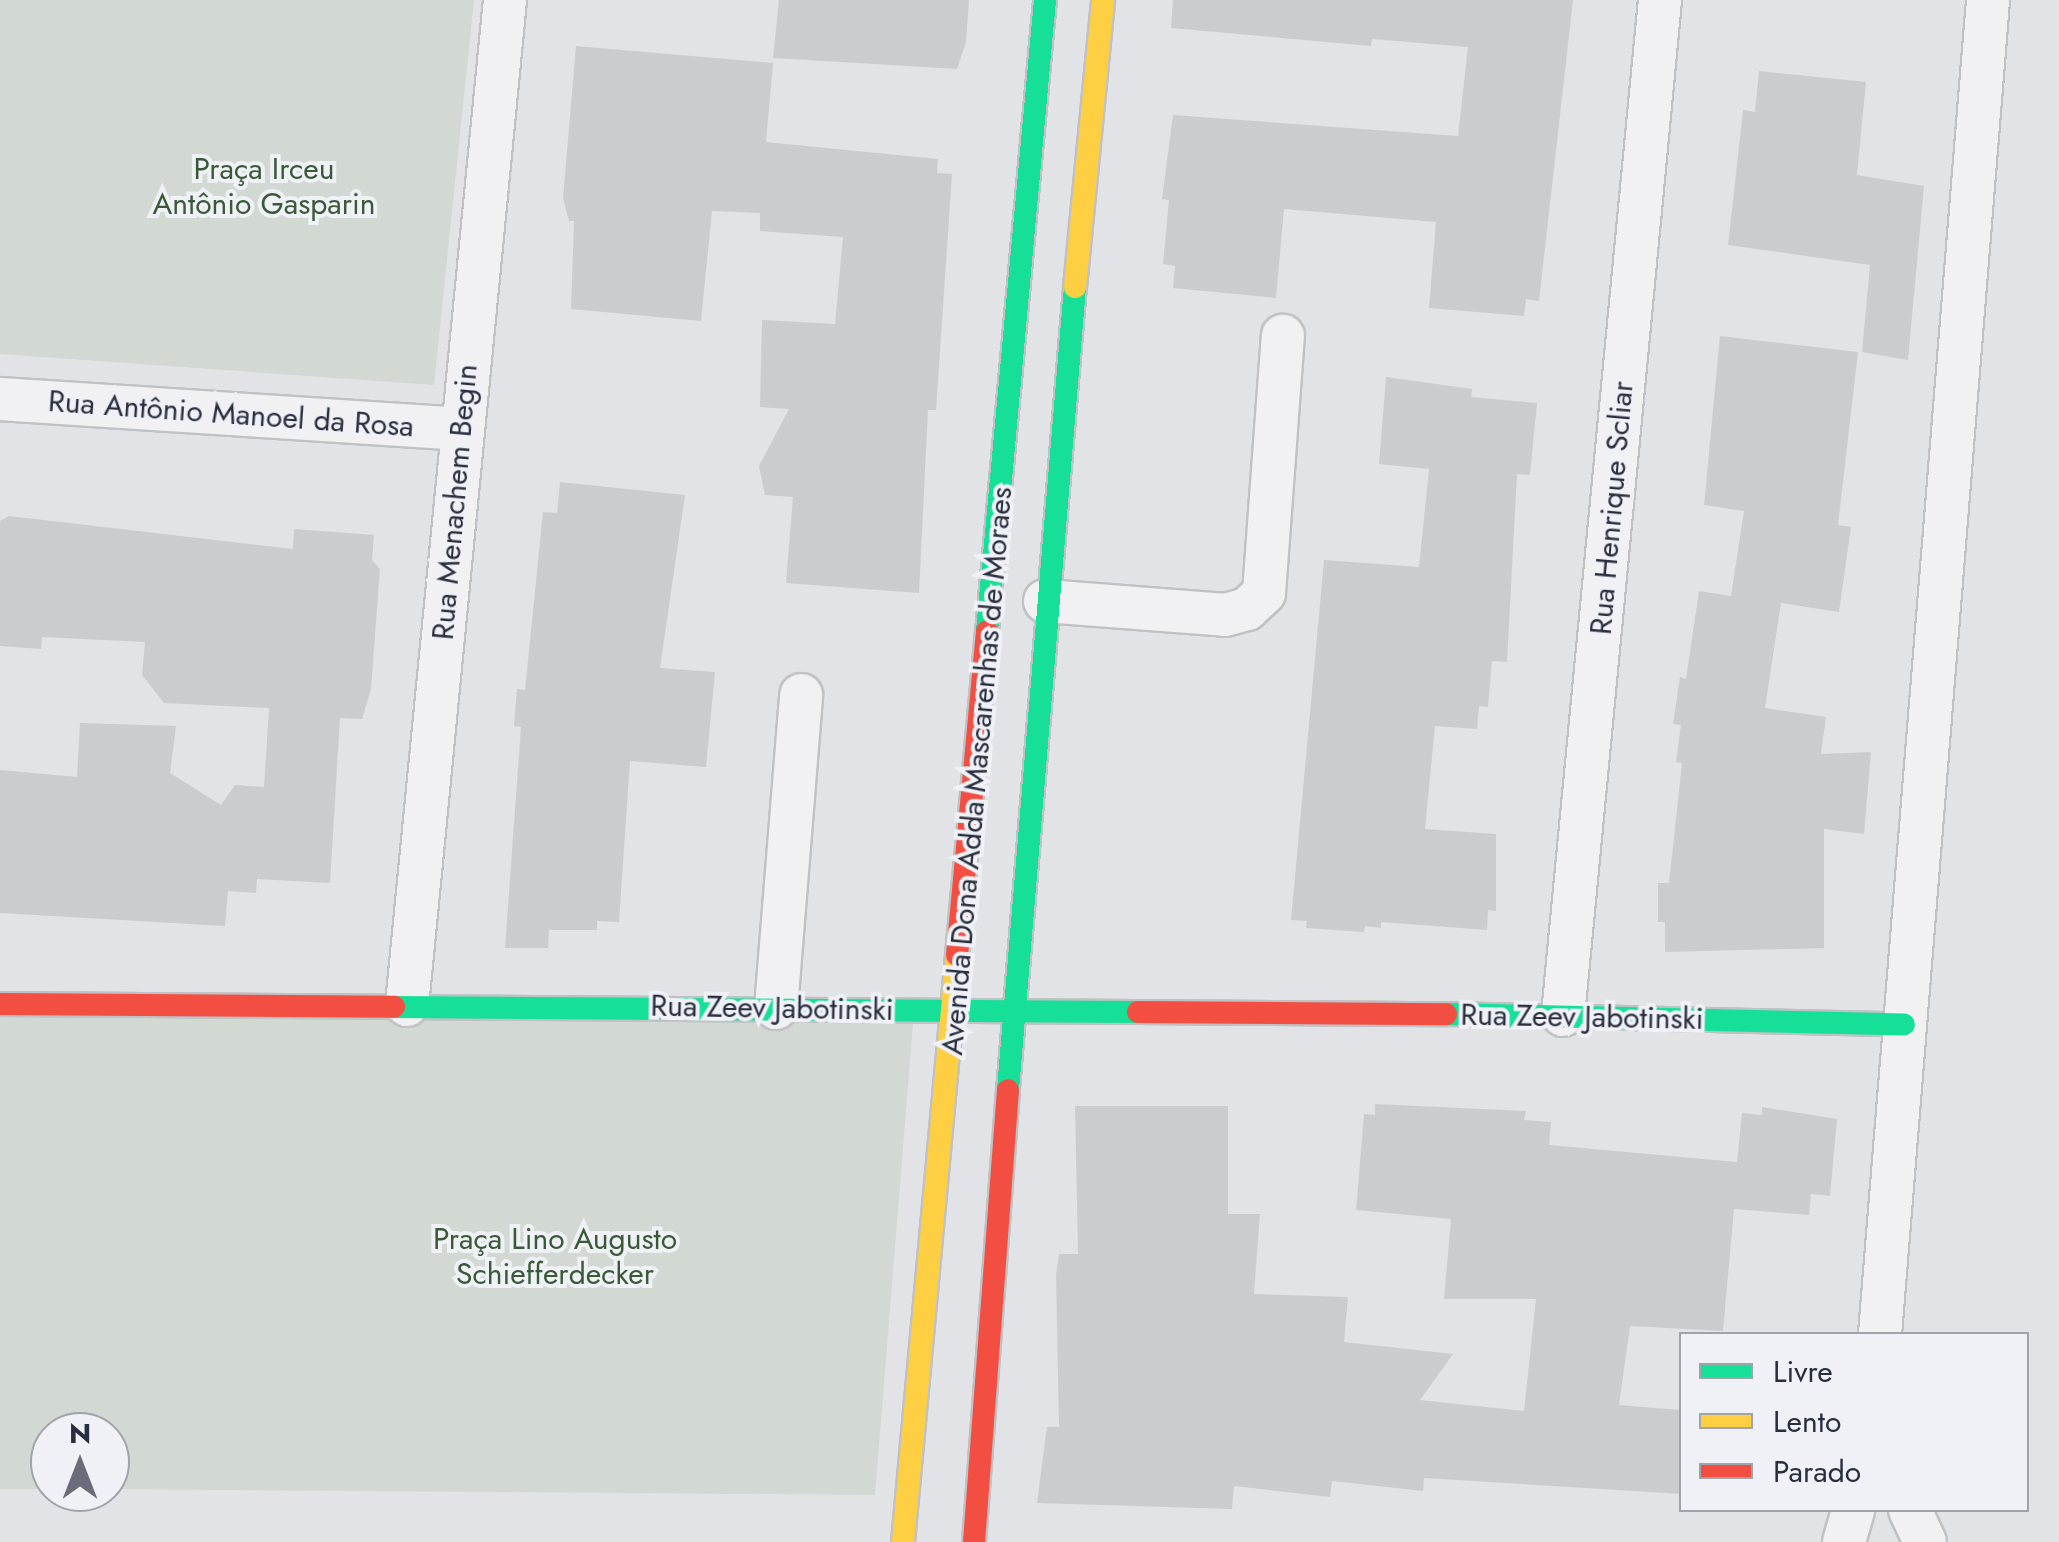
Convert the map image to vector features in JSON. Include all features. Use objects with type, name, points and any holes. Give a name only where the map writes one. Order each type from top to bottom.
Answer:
[{"type":"main road","name":"Avenida Dona Adda Mascarenhas de Moraes","points":[[903,1542],[1046,0]]},
{"type":"main road","name":"Avenida Dona Adda Mascarenhas de Moraes","points":[[974,1542],[1010,1011],[1103,0]]},
{"type":"main road","name":"Rua Zeev Jabotinski","points":[[0,1004],[1563,1015],[1904,1024]]},
{"type":"street","name":"Rua Menachem Begin","points":[[407,1005],[506,0]]},
{"type":"street","name":"Rua Henrique Scliar","points":[[1563,1015],[1660,0]]},
{"type":"street","points":[[1880,1332],[1988,0]]},
{"type":"street","points":[[1045,602],[1225,615],[1247,610],[1264,592],[1283,336]]},
{"type":"street","name":"Rua Antônio Manoel da Rosa","points":[[0,400],[461,429]]},
{"type":"street","points":[[776,1008],[801,696]]},
{"type":"street","points":[[1844,1542],[1852,1512]]},
{"type":"street","points":[[1911,1512],[1925,1542]]},
{"type":"green space","name":"Praça Irceu Antônio Gasparin","points":[[0,0],[474,0],[434,385],[0,354]]},
{"type":"green space","name":"Praça Lino Augusto Schiefferdecker","points":[[0,1015],[913,1024],[875,1495],[130,1489],[130,1412],[30,1412],[30,1489],[0,1489]]},
{"type":"building","points":[[779,0],[969,0],[966,42],[957,69],[773,58]]},
{"type":"building","points":[[1173,0],[1573,0],[1539,301],[1526,299],[1524,316],[1429,308],[1436,222],[1284,209],[1276,298],[1173,288],[1175,266],[1163,264],[1169,200],[1162,199],[1173,115],[1458,136],[1468,47],[1372,39],[1371,46],[1171,28]]},
{"type":"building","points":[[576,46],[773,63],[766,142],[938,159],[937,173],[952,174],[936,410],[928,410],[919,593],[786,583],[793,497],[765,495],[759,466],[789,409],[760,407],[762,320],[835,324],[843,237],[760,231],[760,213],[712,211],[701,321],[571,309],[574,221],[569,221],[563,198]]},
{"type":"building","points":[[1759,71],[1866,82],[1857,175],[1924,186],[1908,360],[1862,352],[1870,265],[1728,245],[1743,110],[1755,112]]},
{"type":"building","points":[[1720,336],[1858,352],[1838,525],[1851,527],[1839,612],[1781,603],[1765,708],[1826,717],[1821,754],[1871,752],[1864,834],[1824,829],[1824,948],[1665,952],[1665,922],[1658,922],[1658,883],[1669,883],[1682,763],[1676,762],[1681,725],[1673,724],[1680,677],[1686,679],[1699,591],[1731,596],[1744,511],[1704,505]]},
{"type":"building","points":[[1386,377],[1472,389],[1471,397],[1537,403],[1530,475],[1517,474],[1507,662],[1492,661],[1488,707],[1479,706],[1477,729],[1435,726],[1425,829],[1496,834],[1496,911],[1488,910],[1487,930],[1381,922],[1381,928],[1365,926],[1364,932],[1306,928],[1307,921],[1291,920],[1324,560],[1419,567],[1429,469],[1379,464]]},
{"type":"building","points":[[560,482],[685,495],[660,668],[715,672],[706,767],[630,761],[619,922],[597,921],[597,930],[549,930],[548,948],[505,948],[521,727],[514,726],[517,689],[525,690],[543,512],[557,513]]},
{"type":"building","points":[[9,516],[293,549],[294,529],[374,535],[372,560],[380,569],[371,689],[362,719],[340,718],[330,883],[257,879],[256,893],[228,891],[225,926],[0,913],[0,770],[77,777],[80,723],[176,726],[170,773],[221,805],[235,785],[264,787],[269,708],[164,703],[142,675],[145,642],[42,637],[41,649],[0,646],[0,521]]},
{"type":"building","points":[[1375,1104],[1526,1111],[1524,1120],[1551,1122],[1549,1145],[1737,1162],[1742,1113],[1762,1115],[1762,1107],[1837,1119],[1830,1196],[1811,1194],[1809,1215],[1734,1209],[1723,1331],[1630,1326],[1619,1405],[1679,1410],[1679,1494],[1424,1478],[1423,1491],[1332,1481],[1330,1497],[1234,1486],[1232,1509],[1037,1503],[1047,1427],[1059,1427],[1059,1254],[1078,1254],[1075,1106],[1228,1106],[1228,1214],[1260,1214],[1254,1294],[1348,1297],[1344,1342],[1453,1354],[1420,1400],[1524,1411],[1536,1299],[1444,1299],[1451,1219],[1356,1210],[1364,1114],[1375,1115]]},
{"type":"traffic: fast","points":[[987,631],[1045,0]]},
{"type":"traffic: fast","points":[[1008,1090],[1075,287]]},
{"type":"traffic: fast","points":[[394,1007],[1138,1012]]},
{"type":"traffic: fast","points":[[1446,1014],[1904,1024]]},
{"type":"traffic: slow","points":[[1075,287],[1103,0]]},
{"type":"traffic: slow","points":[[903,1542],[957,955]]},
{"type":"traffic: jam","points":[[957,955],[987,631]]},
{"type":"traffic: jam","points":[[0,1004],[394,1007]]},
{"type":"traffic: jam","points":[[1138,1012],[1446,1014]]},
{"type":"traffic: jam","points":[[974,1542],[1008,1090]]}]
